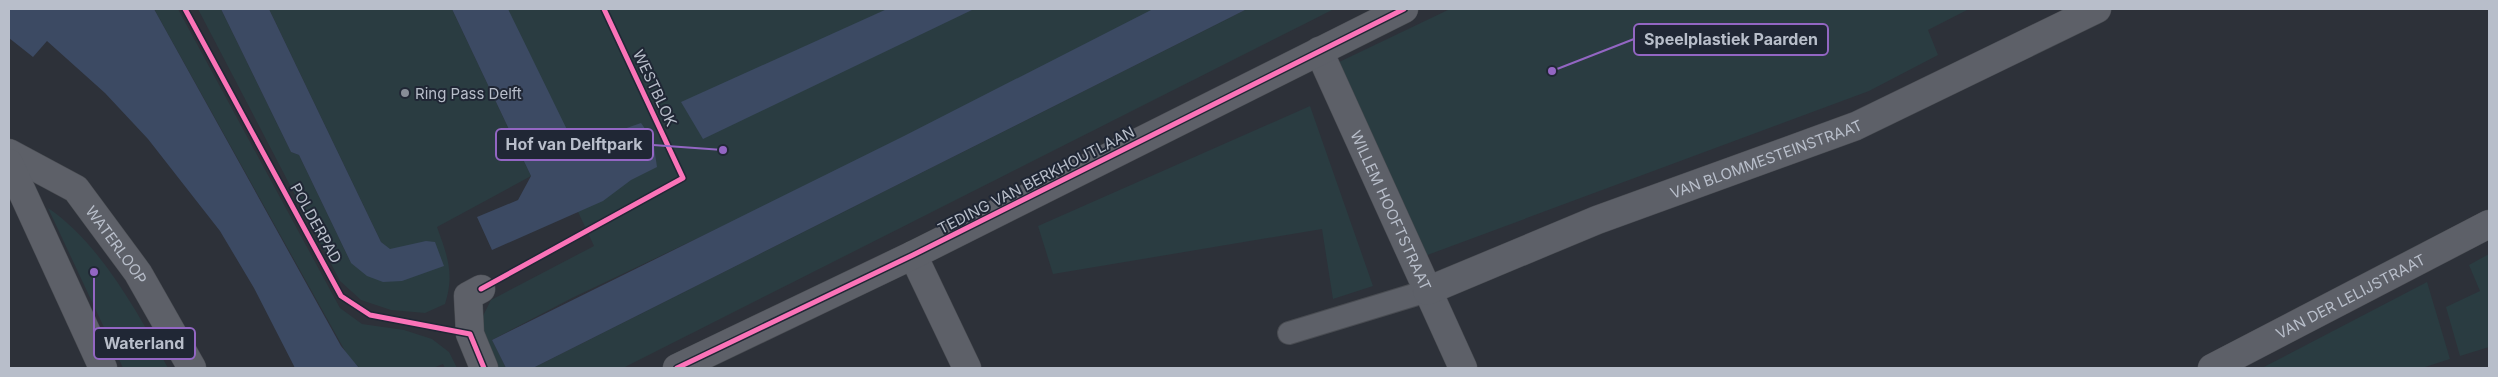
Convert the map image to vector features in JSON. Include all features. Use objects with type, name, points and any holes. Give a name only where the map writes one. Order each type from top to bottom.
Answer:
[{"type":"street","name":"TEDING VAN BERKHOUTLAAN","points":[[677,368],[913,255],[1404,9]]},
{"type":"street","name":"VAN BLOMMESTEINSTRAAT","points":[[1427,291],[1597,220],[1856,126],[2097,9]]},
{"type":"street","name":"WILLEM HOOFTSTRAAT","points":[[1319,52],[1463,368]]},
{"type":"street","name":"WATERLOOP","points":[[9,153],[76,189],[138,273],[192,368]]},
{"type":"street","points":[[9,163],[98,367]]},
{"type":"street","name":"VAN DER LELIJSTRAAT","points":[[2212,368],[2489,224]]},
{"type":"street","points":[[913,255],[967,368]]},
{"type":"street","points":[[481,288],[468,296],[470,334],[484,368]]},
{"type":"lane","points":[[1288,333],[1427,291]]},
{"type":"shaded area","points":[[154,9],[178,9],[340,308],[362,324],[404,330],[432,339],[449,352],[457,368],[445,368],[443,364],[433,368],[360,368],[349,358]]},
{"type":"shaded area","name":"Ring Pass Delft","points":[[198,9],[221,9],[291,152],[299,155],[351,263],[403,248],[391,251],[381,242],[269,9],[452,9],[531,176],[437,227],[447,256],[450,274],[445,304],[425,313],[391,310],[361,300],[340,281]]},
{"type":"shaded area","points":[[483,9],[1179,9],[572,298],[492,340],[506,368],[492,368],[479,343],[482,318],[491,300],[594,246]]},
{"type":"shaded area","points":[[1247,9],[1334,9],[623,368],[533,368]]},
{"type":"shaded area","points":[[1450,9],[1969,9],[1928,30],[1938,55],[1869,91],[1422,257],[1335,64]]},
{"type":"shaded area","points":[[1310,106],[1373,286],[1333,299],[1322,229],[1053,274],[1038,226]]},
{"type":"shaded area","points":[[48,208],[67,223],[101,260],[131,302],[168,368],[123,368]]},
{"type":"shaded area","points":[[2489,254],[2489,347],[2460,356],[2446,307],[2480,291],[2469,265]]},
{"type":"shaded area","points":[[2427,282],[2450,359],[2422,368],[2262,368]]},
{"type":"water","points":[[9,9],[154,9],[341,346],[359,368],[295,368],[254,288],[220,231],[148,139],[105,93],[47,41],[33,57],[9,38]]},
{"type":"water","points":[[221,9],[269,9],[381,242],[390,249],[426,241],[435,242],[444,266],[402,281],[383,282],[367,276],[351,263],[299,155],[291,152]]},
{"type":"water","points":[[452,9],[508,9],[575,146],[641,123],[653,140],[657,167],[631,180],[603,201],[492,250],[477,217],[518,200],[531,176]]},
{"type":"water","points":[[887,9],[974,9],[703,139],[681,102]]},
{"type":"water","points":[[1153,9],[1247,9],[533,368],[506,368],[492,340],[904,136]]},
{"type":"cycle path","name":"POLDERPAD","points":[[185,9],[341,296],[370,315],[470,334],[484,368]]},
{"type":"cycle path","name":"WESTBLOK","points":[[481,289],[683,178],[604,9]]},
{"type":"cycle path","points":[[677,368],[913,255],[1404,9]]},
{"type":"place","name":"Speelplastiek Paarden","points":[[1552,71]]},
{"type":"place","name":"Ring Pass Delft","points":[[405,93]]},
{"type":"place","name":"Hof van Delftpark","points":[[723,150]]},
{"type":"place","name":"Waterland","points":[[94,272]]}]
